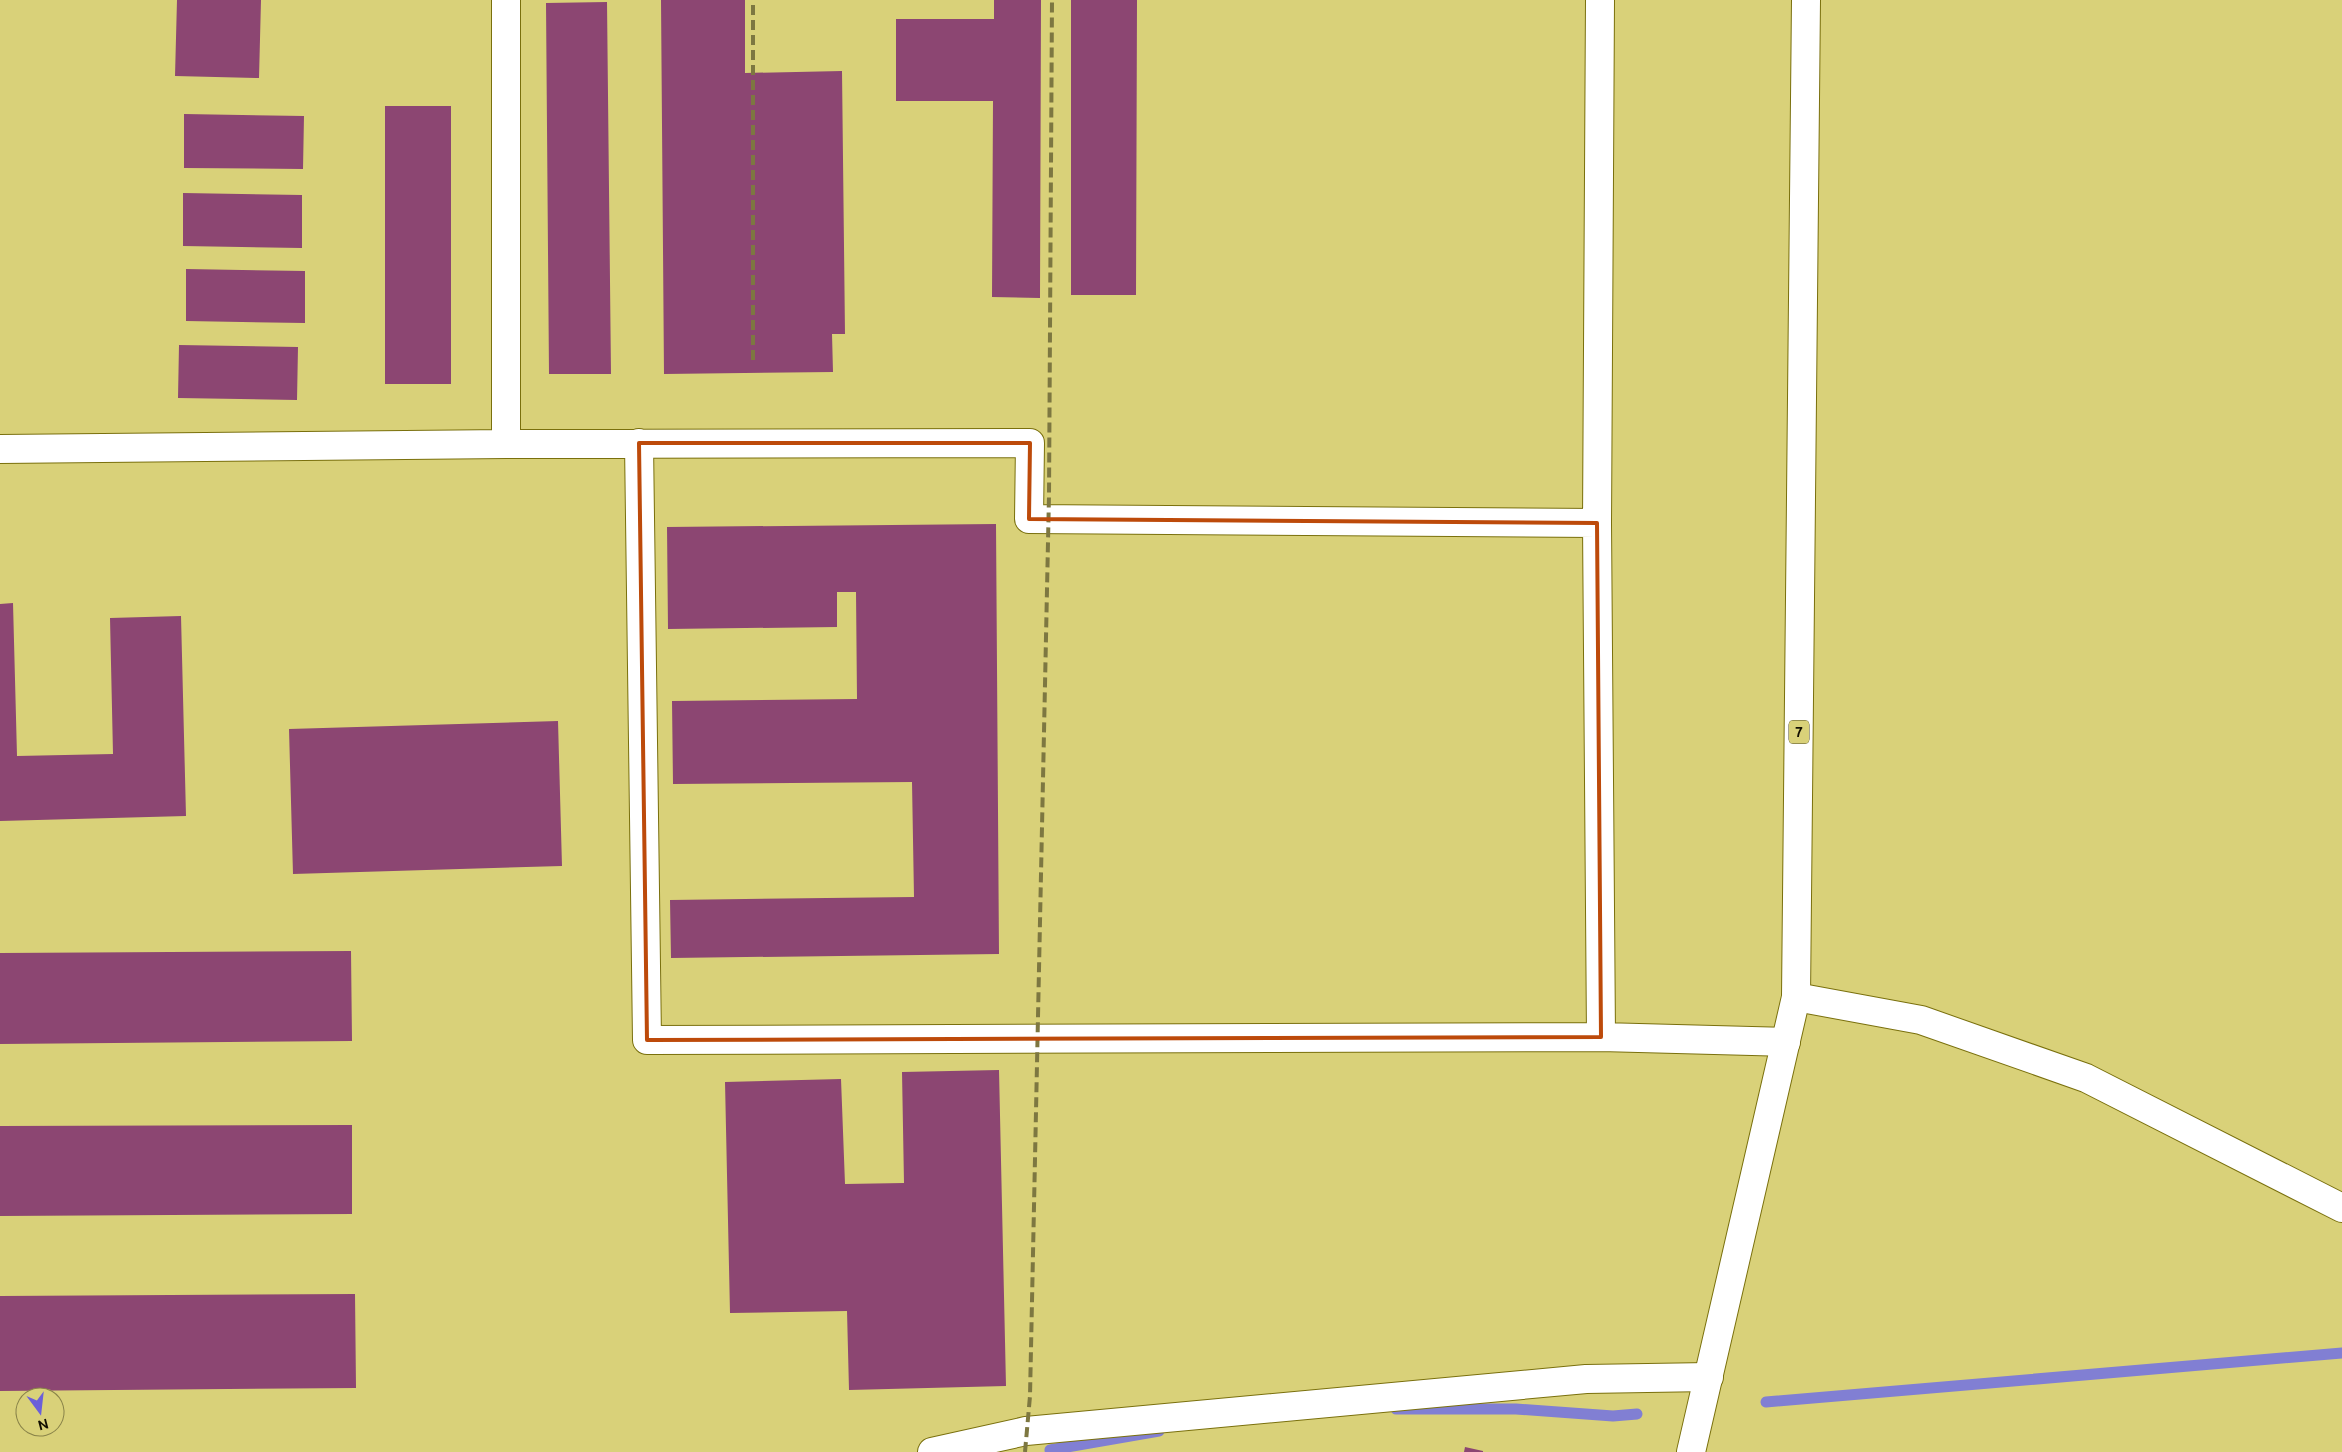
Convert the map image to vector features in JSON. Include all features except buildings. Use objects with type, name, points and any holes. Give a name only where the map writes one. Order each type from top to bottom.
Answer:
[{"type":"main road","points":[[506,0],[506,444]]},
{"type":"main road","points":[[1600,0],[1597,523],[1601,1037]]},
{"type":"main road","name":"7","points":[[1691,1452],[1796,997],[1806,0]]},
{"type":"main road","points":[[639,443],[647,1040],[1601,1037],[1786,1042]]},
{"type":"main road","points":[[0,449],[639,443],[1030,443],[1029,519],[1597,523]]},
{"type":"main road","points":[[1796,997],[1921,1020],[2086,1078],[2342,1208]]},
{"type":"main road","points":[[932,1452],[1026,1430],[1586,1379],[1709,1377]]},
{"type":"highlighted area","points":[[639,443],[1030,443],[1029,519],[1597,523],[1601,1037],[647,1040]]},
{"type":"waterway","points":[[1766,1402],[2342,1353]]},
{"type":"waterway","points":[[1396,1409],[1516,1409],[1613,1416],[1637,1414]]},
{"type":"waterway","points":[[1050,1450],[1159,1431]]},
{"type":"railway","points":[[753,0],[753,360]]},
{"type":"railway","points":[[1025,1452],[1030,1396],[1049,495],[1052,0]]}]
